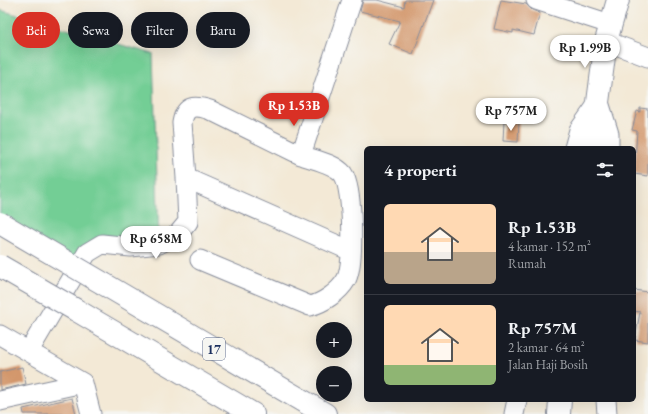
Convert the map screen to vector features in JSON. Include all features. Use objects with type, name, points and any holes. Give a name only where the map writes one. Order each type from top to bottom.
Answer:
[{"type":"main road","points":[[592,146],[608,32],[618,0]]},
{"type":"main road","name":"17","points":[[0,223],[324,414]]},
{"type":"main road","points":[[0,266],[253,414]]},
{"type":"main road","points":[[559,414],[560,402]]},
{"type":"street","points":[[302,155],[352,0]]},
{"type":"street","points":[[536,0],[608,32],[648,57]]},
{"type":"street","points":[[575,146],[579,130],[599,102]]},
{"type":"street","points":[[599,102],[609,134],[609,146]]},
{"type":"street","points":[[29,351],[87,253],[102,244],[131,247],[159,244],[178,234],[188,222],[182,123],[183,115],[193,107],[210,110],[302,155],[338,169],[348,183],[351,207],[350,268],[346,280],[321,304],[310,306],[200,260]]},
{"type":"street","points":[[186,178],[351,251]]},
{"type":"street","points":[[0,335],[83,383],[92,414]]},
{"type":"street","points":[[0,400],[83,383]]},
{"type":"street","points":[[514,414],[517,402]]},
{"type":"street","points":[[606,402],[607,414]]},
{"type":"green space","points":[[0,10],[12,13],[12,48],[60,48],[60,27],[68,30],[68,48],[123,48],[123,45],[153,54],[159,244],[102,244],[76,268],[0,223]]},
{"type":"building","points":[[363,0],[377,0],[404,7],[405,0],[433,0],[413,54],[389,44],[400,21],[360,11]]},
{"type":"building","points":[[501,0],[526,4],[532,10],[540,13],[534,35],[513,30],[513,33],[494,29]]},
{"type":"building","points":[[640,108],[648,109],[648,176],[636,174],[637,131],[632,130],[637,111],[640,112]]},
{"type":"building","points":[[504,121],[519,122],[518,142],[503,141]]},
{"type":"building","points":[[636,290],[648,292],[648,342],[636,340],[640,312],[636,311]]},
{"type":"building","points":[[22,367],[26,384],[0,390],[0,372]]},
{"type":"building","points":[[72,398],[76,414],[24,414],[23,409]]}]
